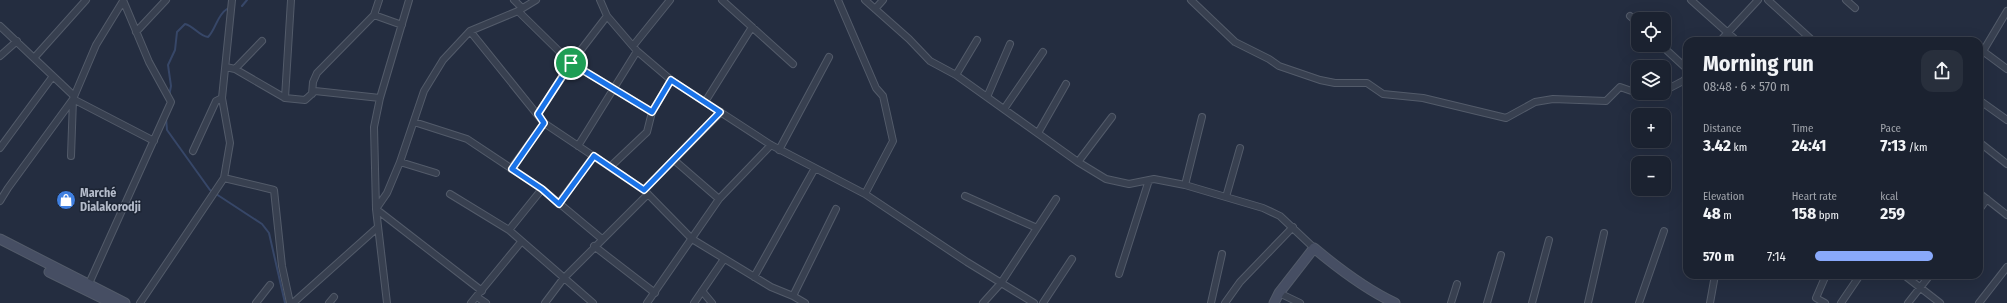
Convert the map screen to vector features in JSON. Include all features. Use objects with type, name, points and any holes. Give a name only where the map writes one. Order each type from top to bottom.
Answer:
[{"type":"street","points":[[34,58],[86,0]]},
{"type":"street","points":[[136,32],[166,0]]},
{"type":"street","points":[[140,303],[224,178],[230,144],[222,98],[232,0]]},
{"type":"street","points":[[285,98],[291,0]]},
{"type":"street","points":[[312,94],[313,82],[317,73],[374,14],[379,0]]},
{"type":"street","points":[[387,303],[376,209],[374,127],[380,98],[409,0]]},
{"type":"street","points":[[514,0],[520,9],[571,63],[652,112]]},
{"type":"street","points":[[376,209],[387,192],[400,162],[424,92],[443,60],[470,31],[520,9],[536,0]]},
{"type":"street","points":[[600,0],[607,16],[635,48],[671,80],[780,150],[865,194],[1034,303]]},
{"type":"street","points":[[578,146],[614,89],[635,48],[670,0]]},
{"type":"street","points":[[722,0],[793,64]]},
{"type":"street","points":[[838,0],[876,88],[883,96],[893,141],[865,194]]},
{"type":"street","points":[[865,0],[910,39],[930,61],[956,75],[1078,162],[1106,179],[1129,184],[1154,179],[1185,185],[1263,208],[1280,216],[1314,248],[1353,278],[1378,295],[1395,303]]},
{"type":"street","points":[[875,9],[883,0]]},
{"type":"street","points":[[1191,0],[1235,42],[1269,58],[1279,66],[1320,80],[1335,83],[1367,83],[1383,94],[1424,98],[1506,118],[1535,102],[1553,99],[1606,101],[1620,87],[1631,91]]},
{"type":"street","points":[[1691,0],[1732,37]]},
{"type":"street","points":[[1724,37],[1758,0]]},
{"type":"street","points":[[1768,0],[1809,37]]},
{"type":"street","points":[[1846,0],[1855,8]]},
{"type":"street","points":[[87,288],[171,102],[149,62],[123,1]]},
{"type":"street","points":[[0,201],[73,97],[96,45],[123,1]]},
{"type":"street","points":[[374,14],[402,25]]},
{"type":"street","points":[[2006,15],[1984,52],[2007,69]]},
{"type":"street","points":[[538,114],[571,63],[607,16]]},
{"type":"street","points":[[0,26],[73,97],[154,141]]},
{"type":"street","points":[[704,102],[752,27]]},
{"type":"street","points":[[470,31],[544,123],[646,192],[692,239],[771,287],[793,296],[805,303]]},
{"type":"street","points":[[956,75],[976,40]]},
{"type":"street","points":[[235,69],[262,41]]},
{"type":"street","points":[[0,56],[17,42]]},
{"type":"street","points":[[986,97],[1010,44]]},
{"type":"street","points":[[1004,109],[1043,52]]},
{"type":"street","points":[[1669,52],[1683,65]]},
{"type":"street","points":[[780,150],[828,57]]},
{"type":"street","points":[[226,67],[235,69],[285,98],[305,100],[315,91],[380,98]]},
{"type":"street","points":[[1,145],[53,76]]},
{"type":"street","points":[[1671,87],[1683,79]]},
{"type":"street","points":[[610,167],[647,132],[652,112],[671,80]]},
{"type":"street","points":[[1038,133],[1066,84]]},
{"type":"street","points":[[71,156],[73,97]]},
{"type":"street","points":[[193,151],[216,101],[222,98]]},
{"type":"street","points":[[1983,103],[2007,120]]},
{"type":"street","points":[[545,303],[563,279],[720,112]]},
{"type":"street","points":[[1078,162],[1112,117]]},
{"type":"street","points":[[1185,185],[1202,117]]},
{"type":"street","points":[[414,122],[467,139],[542,189],[602,238]]},
{"type":"street","points":[[512,169],[544,123]]},
{"type":"street","points":[[647,303],[719,198],[771,144]]},
{"type":"street","points":[[1983,145],[2007,164]]},
{"type":"street","points":[[1226,197],[1240,148]]},
{"type":"street","points":[[559,204],[594,156]]},
{"type":"street","points":[[674,160],[719,198]]},
{"type":"street","points":[[400,162],[436,173]]},
{"type":"street","points":[[754,277],[815,168]]},
{"type":"street","points":[[224,178],[274,190],[282,266],[292,303],[378,228]]},
{"type":"street","points":[[1119,274],[1149,180]]},
{"type":"street","points":[[509,230],[542,189]]},
{"type":"street","points":[[450,194],[509,230],[563,279],[593,303]]},
{"type":"street","points":[[965,196],[1037,228]]},
{"type":"street","points":[[1983,196],[2007,214]]},
{"type":"street","points":[[983,303],[1001,283],[1056,199]]},
{"type":"street","points":[[1983,204],[1987,199]]},
{"type":"street","points":[[376,209],[482,291]]},
{"type":"street","points":[[793,296],[836,209]]},
{"type":"street","points":[[1225,303],[1240,282],[1293,227]]},
{"type":"street","points":[[1639,303],[1664,230]]},
{"type":"street","points":[[1588,303],[1604,233]]},
{"type":"street","points":[[1532,303],[1549,240]]},
{"type":"street","points":[[471,303],[521,242]]},
{"type":"street","points":[[1,244],[112,301],[125,303]]},
{"type":"street","points":[[594,246],[655,293]]},
{"type":"street","points":[[1274,303],[1279,293],[1314,248]]},
{"type":"street","points":[[1211,303],[1222,254]]},
{"type":"street","points":[[1487,303],[1501,255]]},
{"type":"street","points":[[694,303],[724,258]]},
{"type":"street","points":[[1043,303],[1072,259]]},
{"type":"street","points":[[1979,303],[2007,267]]},
{"type":"street","points":[[1710,303],[1714,279]]},
{"type":"street","points":[[1824,279],[1816,298],[1825,303]]},
{"type":"street","points":[[1841,303],[1857,279]]},
{"type":"street","points":[[1909,279],[1940,303]]},
{"type":"street","points":[[1908,303],[1927,279]]},
{"type":"street","points":[[1450,303],[1457,284]]},
{"type":"street","points":[[256,303],[270,285]]},
{"type":"street","points":[[702,291],[712,303]]},
{"type":"street","points":[[1279,293],[1300,303]]},
{"type":"street","points":[[330,303],[334,297]]},
{"type":"street","points":[[477,297],[486,303]]},
{"type":"waterway","points":[[242,6],[247,0]]},
{"type":"waterway","points":[[169,96],[171,86],[168,65],[175,50],[177,32],[185,24],[202,35],[208,37],[221,15],[227,9]]},
{"type":"waterway","points":[[166,118],[167,130],[210,190],[262,224],[269,233],[285,303]]},
{"type":"place","name":"Marché Dialakorodji","points":[[66,200]]},
{"type":"route","points":[[571,63],[652,112],[671,80],[720,112],[644,190],[594,156],[559,204],[542,189],[512,169],[544,123],[538,114],[571,63]]}]
